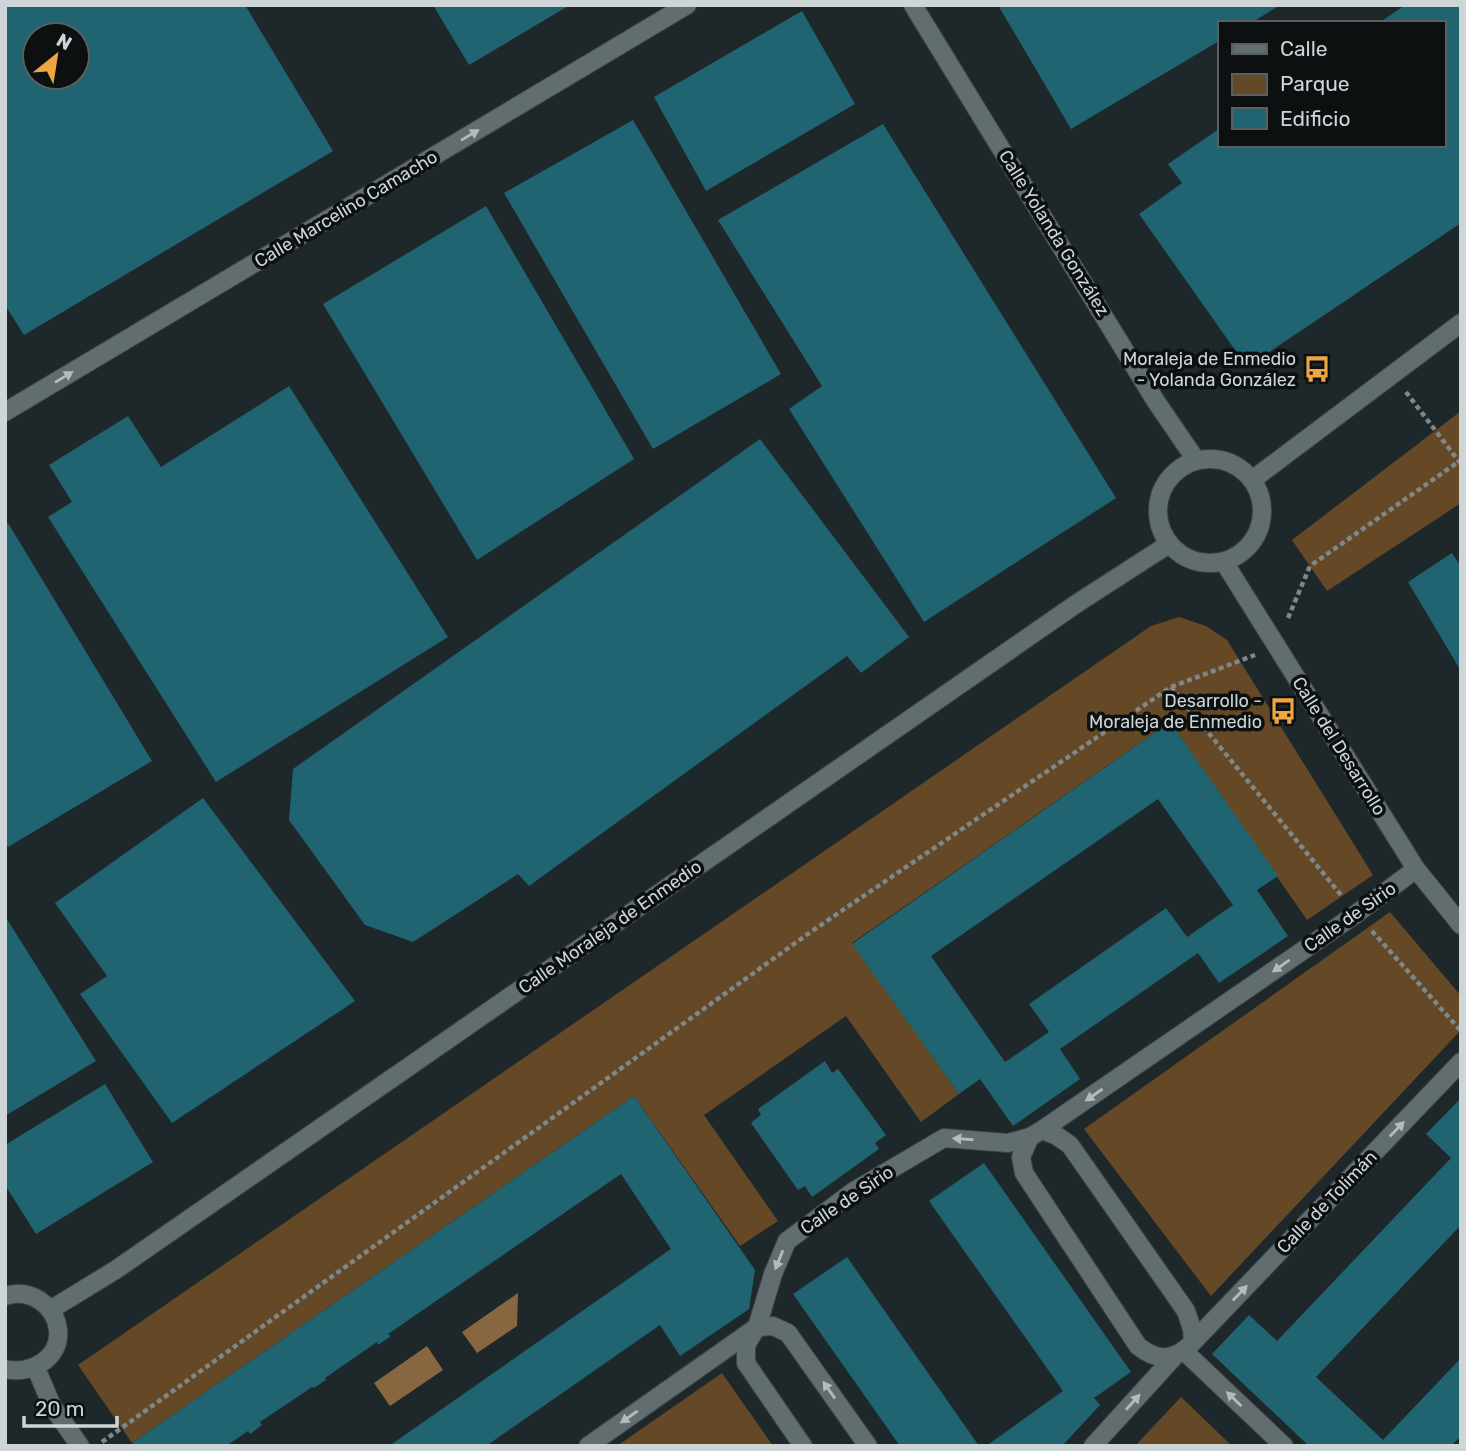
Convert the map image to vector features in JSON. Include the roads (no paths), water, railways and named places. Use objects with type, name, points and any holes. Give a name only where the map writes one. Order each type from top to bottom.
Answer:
[{"type":"street","name":"Calle Marcelino Camacho","points":[[5,412],[687,5]]},
{"type":"street","name":"Calle Yolanda González","points":[[914,5],[1155,400],[1196,460]]},
{"type":"street","points":[[1251,480],[1461,323]]},
{"type":"street","points":[[1208,459],[1232,464],[1251,480],[1261,498],[1262,518],[1255,538],[1242,553],[1224,562],[1208,564],[1180,555],[1169,544],[1159,526],[1157,505],[1164,486],[1177,470],[1196,460],[1208,459]]},
{"type":"street","name":"Calle Moraleja de Enmedio","points":[[50,1310],[129,1261],[1065,611],[1169,544]]},
{"type":"street","name":"Calle del Desarrollo","points":[[1224,562],[1416,869],[1461,925]]},
{"type":"street","name":"Calle de Sirio","points":[[803,1446],[746,1363],[746,1345],[757,1327],[773,1274],[787,1241],[854,1191],[944,1138],[1009,1143],[1036,1134],[1356,914],[1416,869]]},
{"type":"street","name":"Calle de Tolimán","points":[[1093,1446],[1461,1062]]},
{"type":"street","points":[[1036,1134],[1057,1136],[1069,1145],[1186,1311],[1192,1329],[1184,1351],[1149,1355],[1138,1346],[1024,1173],[1021,1157],[1036,1134]]},
{"type":"street","points":[[5,1296],[15,1293],[35,1297],[50,1310],[58,1331],[52,1352],[36,1368],[18,1372],[5,1369]]},
{"type":"street","points":[[588,1446],[757,1327],[773,1326],[788,1332],[868,1446]]},
{"type":"street","points":[[1184,1351],[1284,1446]]},
{"type":"street","points":[[36,1368],[52,1406],[80,1446]]},
{"type":"place","name":"Moraleja de Enmedio - Yolanda González","points":[[1317,369]]},
{"type":"place","name":"Desarrollo - Moraleja de Enmedio","points":[[1283,711]]}]
